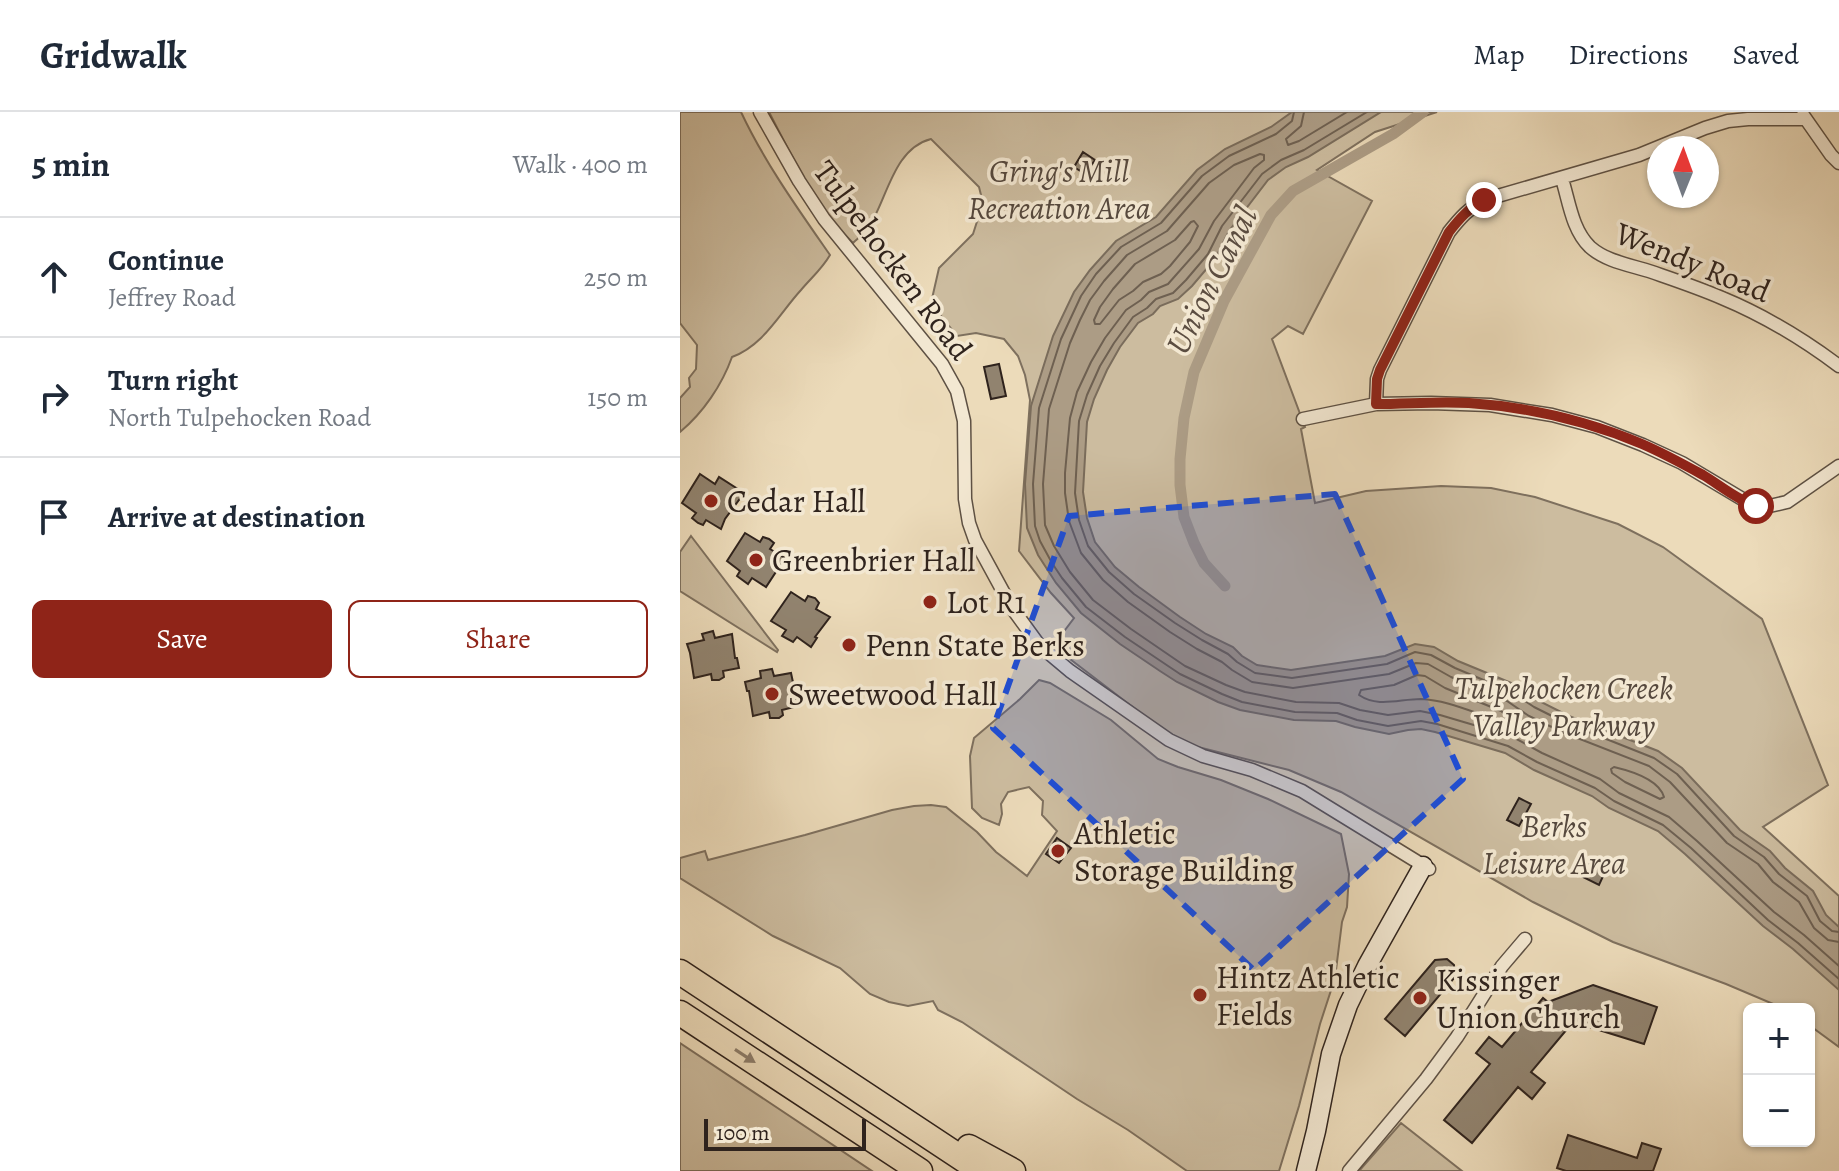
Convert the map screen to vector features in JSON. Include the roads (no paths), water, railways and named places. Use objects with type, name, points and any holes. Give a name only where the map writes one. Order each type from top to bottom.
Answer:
[{"type":"highway","points":[[680,972],[981,1171]]},
{"type":"highway","points":[[680,1013],[920,1171]]},
{"type":"highway","points":[[784,1041],[1013,1171]]},
{"type":"street","name":"Tulpehocken Road","points":[[760,112],[825,221],[950,376],[964,421],[965,499],[969,523],[1012,608],[1039,645],[1070,671],[1169,740],[1203,756],[1252,770],[1302,791],[1426,868]]},
{"type":"street","points":[[1376,404],[1380,370],[1449,232],[1473,206],[1484,200],[1639,155],[1728,121],[1804,116],[1839,163]]},
{"type":"street","name":"Wendy Road","points":[[1562,179],[1575,225],[1588,245],[1601,255],[1724,299],[1786,331],[1839,366]]},
{"type":"street","points":[[1303,419],[1376,404],[1431,403],[1490,405],[1552,415],[1643,445],[1692,469],[1749,503],[1765,507],[1787,502],[1839,466]]},
{"type":"street","points":[[1306,1171],[1331,1054],[1348,1005],[1367,966],[1426,868]]},
{"type":"street","points":[[1349,1171],[1426,1079],[1502,966],[1525,939]]},
{"type":"water","points":[[1292,112],[1381,112],[1268,180],[1229,231],[1215,259],[1192,286],[1178,299],[1160,306],[1138,323],[1120,347],[1094,399],[1087,422],[1083,492],[1095,542],[1115,567],[1139,587],[1180,617],[1233,647],[1257,665],[1291,670],[1385,656],[1415,644],[1434,647],[1458,661],[1516,685],[1569,716],[1658,751],[1682,768],[1740,830],[1770,851],[1813,891],[1826,915],[1839,927],[1839,990],[1658,831],[1505,753],[1435,732],[1421,729],[1389,734],[1336,721],[1294,720],[1240,710],[1218,702],[1160,671],[1081,613],[1038,555],[1027,528],[1025,484],[1031,406],[1053,336],[1074,292],[1116,241],[1156,217],[1197,170],[1225,149],[1271,127]]},
{"type":"waterway","name":"Union Canal","points":[[1225,586],[1204,563],[1184,517],[1180,459],[1184,418],[1194,372],[1224,301],[1271,215],[1293,191],[1393,134],[1423,112]]},
{"type":"place","name":"Cedar Hall","points":[[711,501]]},
{"type":"place","name":"Greenbrier Hall","points":[[756,560]]},
{"type":"place","name":"Lot R1","points":[[930,602]]},
{"type":"place","name":"Penn State Berks","points":[[849,645]]},
{"type":"place","name":"Sweetwood Hall","points":[[772,694]]},
{"type":"place","name":"Athletic Storage Building","points":[[1058,851]]},
{"type":"place","name":"Hintz Athletic Fields","points":[[1200,995]]},
{"type":"place","name":"Kissinger Union Church","points":[[1420,998]]},
{"type":"park label","name":"Gring's Mill Recreation Area","points":[[1059,190]]},
{"type":"park label","name":"Tulpehocken Creek Valley Parkway","points":[[1564,706]]},
{"type":"park label","name":"Berks Leisure Area","points":[[1554,844]]}]
